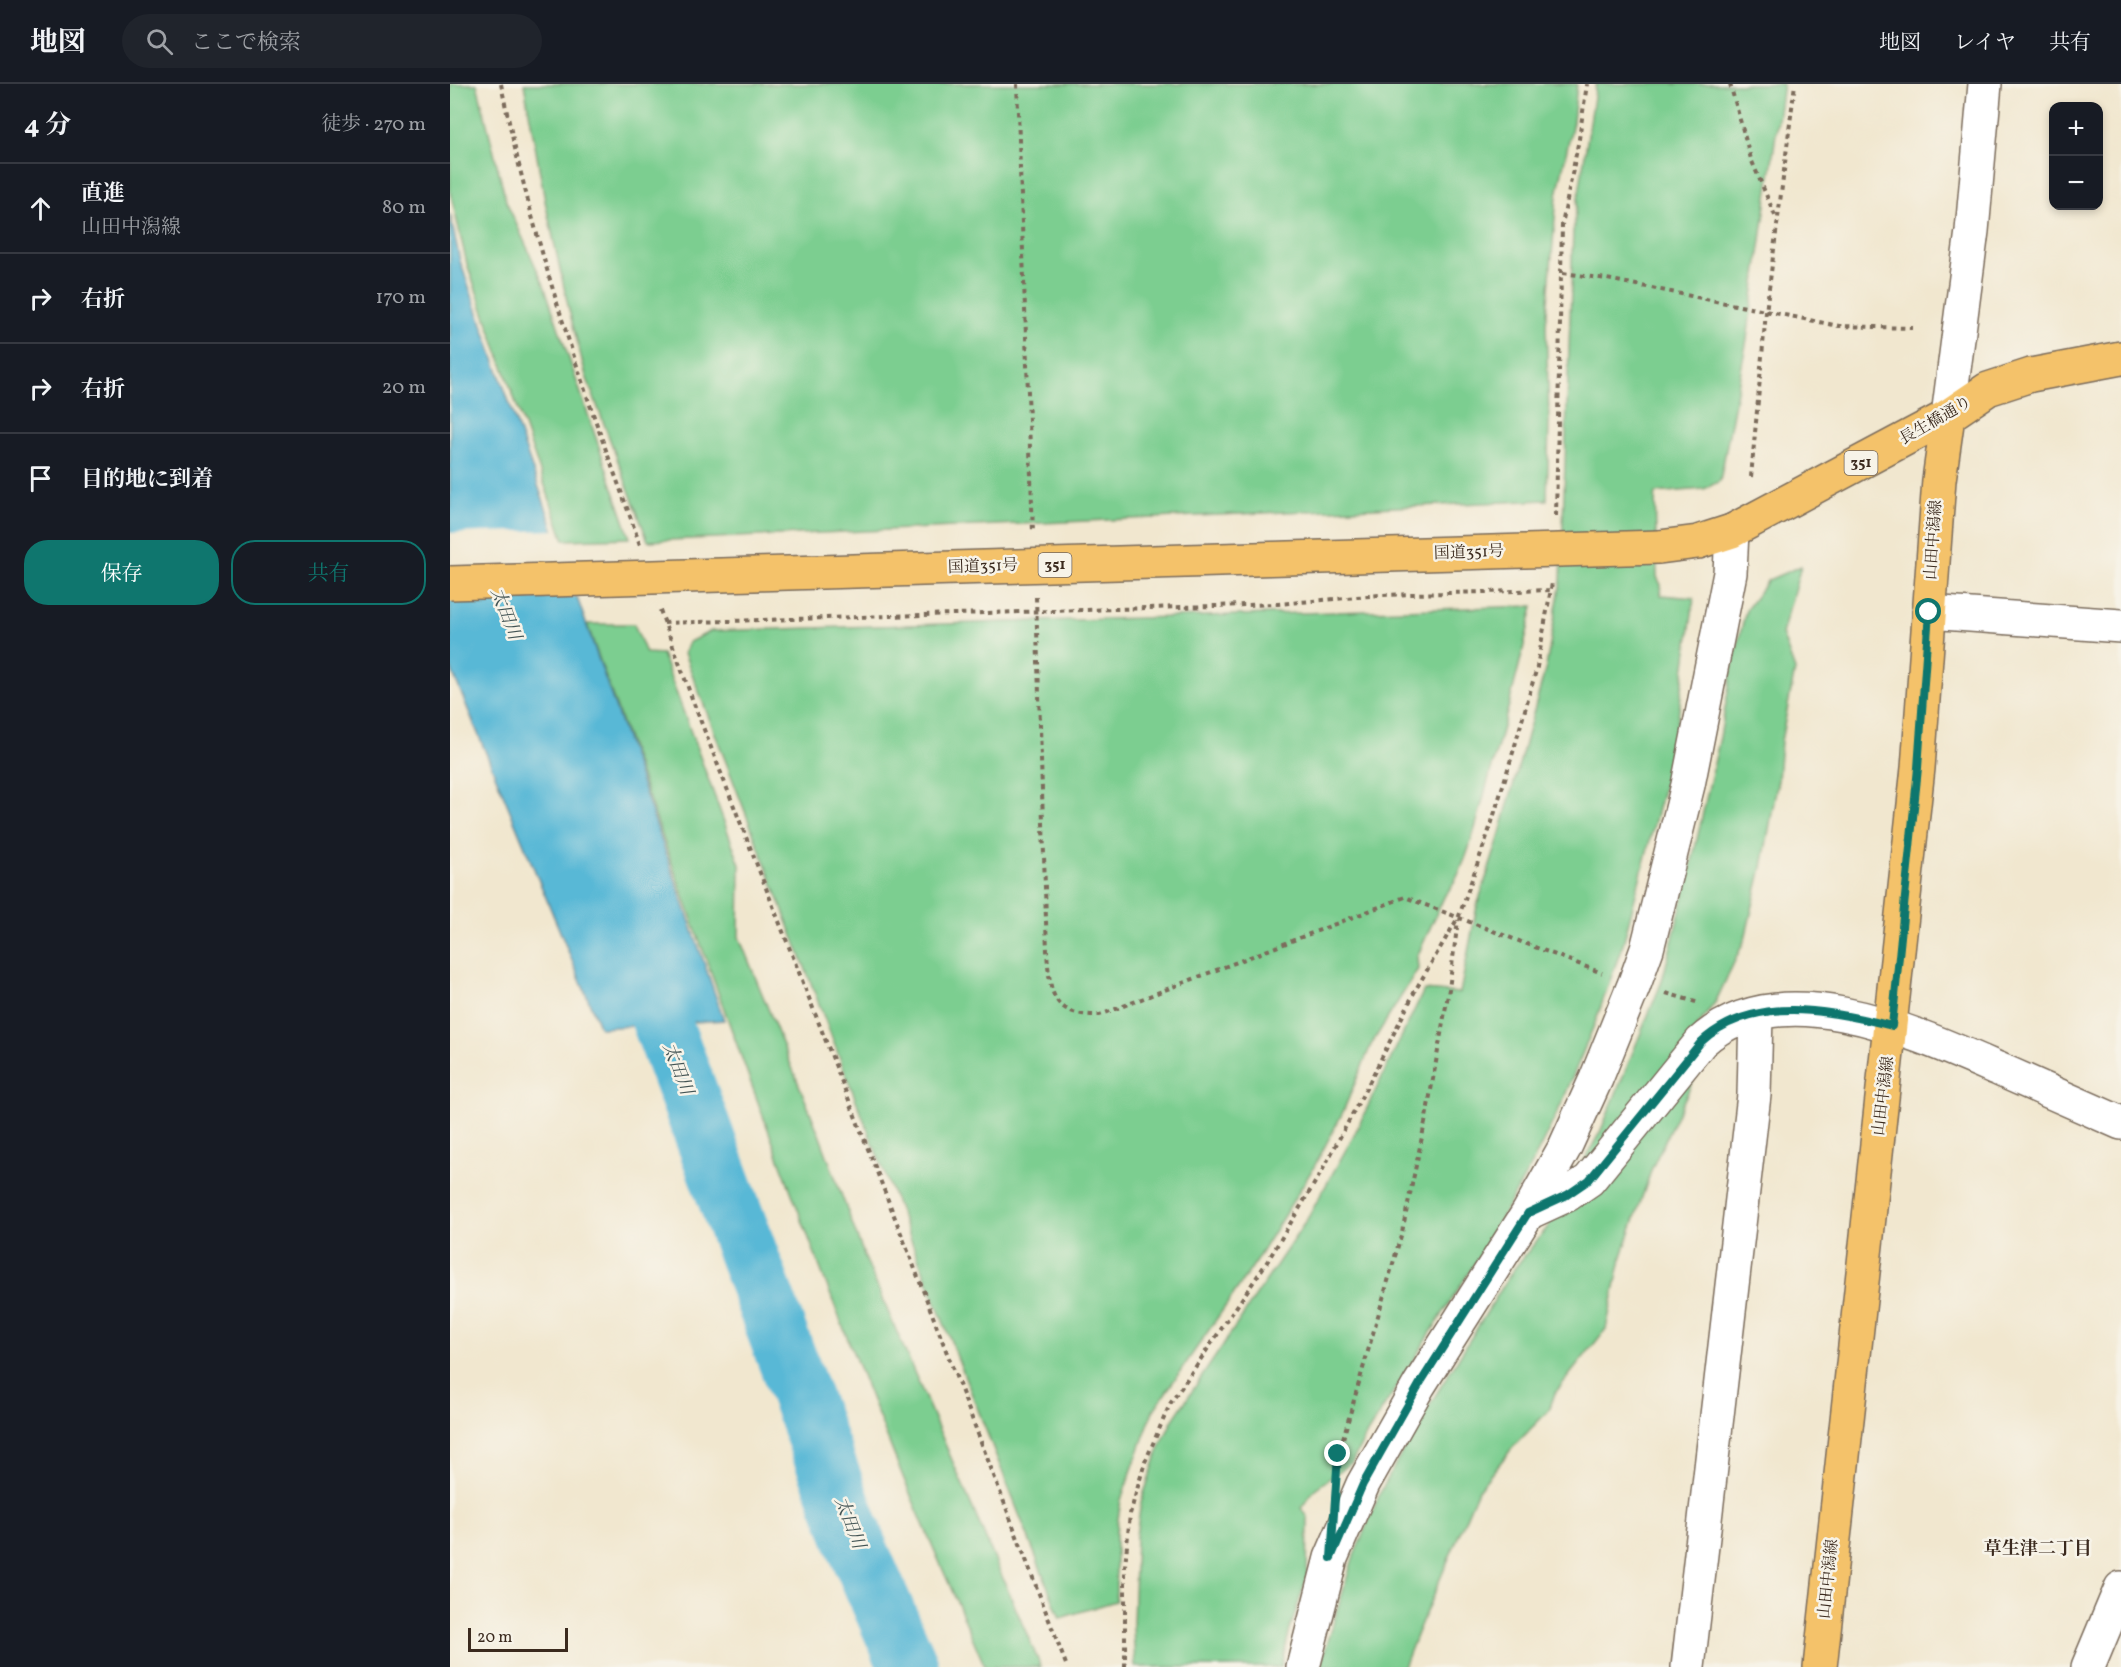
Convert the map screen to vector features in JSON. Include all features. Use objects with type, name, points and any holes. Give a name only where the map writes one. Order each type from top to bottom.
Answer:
[{"type":"main road","name":"長生橋通り","points":[[1659,547],[1698,542],[1732,531],[1948,416],[1988,389],[2031,375],[2121,358]]},
{"type":"main road","name":"山田中潟線","points":[[1820,1667],[1892,1026],[1918,768],[1939,480],[1948,416]]},
{"type":"main road","name":"国道351号","points":[[450,583],[1659,547]]},
{"type":"street","points":[[1948,416],[1972,231],[1985,84]]},
{"type":"street","points":[[1311,1659],[1331,1558],[1363,1484],[1419,1385],[1528,1213],[1565,1147],[1592,1089],[1647,949],[1688,785],[1712,671],[1730,573],[1732,531]]},
{"type":"street","points":[[1929,612],[2121,626]]},
{"type":"street","points":[[1528,1213],[1567,1195],[1589,1180],[1701,1042],[1714,1030],[1756,1014],[1785,1010],[1819,1010],[1851,1015],[1892,1026],[1937,1042],[2121,1123]]},
{"type":"street","points":[[1688,1667],[1754,1095],[1756,1014]]},
{"type":"street","points":[[2088,1667],[2121,1588]]},
{"type":"path","points":[[501,84],[532,216],[561,314],[643,555]]},
{"type":"path","points":[[1017,84],[1034,541]]},
{"type":"path","points":[[1730,84],[1751,159],[1776,219]]},
{"type":"path","points":[[1751,477],[1776,219],[1794,84]]},
{"type":"path","points":[[1563,273],[1607,279],[1839,326],[1913,328]]},
{"type":"path","points":[[1035,588],[1047,952],[1050,988],[1061,1006],[1082,1015],[1100,1015],[1405,897],[1602,972]]},
{"type":"path","points":[[664,622],[1278,604],[1380,595],[1552,590]]},
{"type":"path","points":[[657,600],[694,704],[913,1264],[1067,1667]]},
{"type":"path","points":[[1338,1466],[1338,1454],[1405,1220],[1429,1106],[1459,916]]},
{"type":"path","points":[[1125,1667],[1125,1566],[1130,1514],[1145,1462],[1170,1404],[1267,1262],[1322,1171],[1416,989]]},
{"type":"path","points":[[1663,992],[1704,1005]]},
{"type":"green space","points":[[450,84],[477,84],[506,201],[544,285],[630,538],[564,540],[467,264],[450,191]]},
{"type":"green space","points":[[524,84],[1577,84],[1573,122],[1557,195],[1546,325],[1549,419],[1547,500],[648,541],[586,376],[545,201]]},
{"type":"green space","points":[[1596,84],[1783,84],[1747,339],[1720,481],[1704,489],[1655,493],[1657,577],[1661,585],[1661,595],[1694,598],[1674,747],[1623,944],[1595,1023],[1561,1105],[1531,1166],[1478,1258],[1368,1432],[1352,1462],[1315,1489],[1301,1508],[1308,1517],[1307,1577],[1290,1629],[1281,1667],[1135,1667],[1133,1625],[1136,1536],[1141,1502],[1159,1449],[1172,1421],[1306,1221],[1354,1135],[1424,990],[1460,993],[1477,906],[1497,844],[1546,667],[1561,581],[1573,231]]},
{"type":"green space","points":[[1801,566],[1782,634],[1795,670],[1781,741],[1778,780],[1762,867],[1745,939],[1716,1001],[1697,1027],[1704,1058],[1652,1168],[1621,1259],[1606,1329],[1555,1393],[1549,1410],[1514,1446],[1478,1490],[1404,1667],[1320,1667],[1353,1558],[1381,1491],[1417,1425],[1513,1270],[1547,1228],[1601,1130],[1662,981],[1688,879],[1746,610],[1768,580]]},
{"type":"green space","points":[[1533,606],[1512,695],[1471,842],[1453,885],[1445,895],[1417,957],[1418,969],[1371,1045],[1342,1114],[1314,1167],[1251,1269],[1153,1411],[1121,1500],[1116,1532],[1116,1601],[1060,1618],[859,1108],[684,653],[689,642],[711,631]]},
{"type":"green space","points":[[587,624],[634,624],[646,653],[662,654],[740,865],[739,937],[819,1134],[865,1258],[1041,1667],[985,1667],[899,1468],[809,1238],[733,1034]]},
{"type":"water","points":[[450,214],[460,261],[724,1020],[600,1028],[450,666]]},
{"type":"pier","points":[[557,530],[580,596],[450,600],[450,533]]},
{"type":"waterway","name":"太田川","points":[[634,947],[857,1547],[909,1667]]},
{"type":"district","name":"草生津二丁目","points":[[2038,1549]]},
{"type":"route","points":[[1338,1454],[1331,1558],[1363,1484],[1419,1385],[1528,1213],[1567,1195],[1589,1180],[1701,1042],[1714,1030],[1756,1014],[1785,1010],[1819,1010],[1851,1015],[1892,1026],[1918,768],[1929,612]]}]
